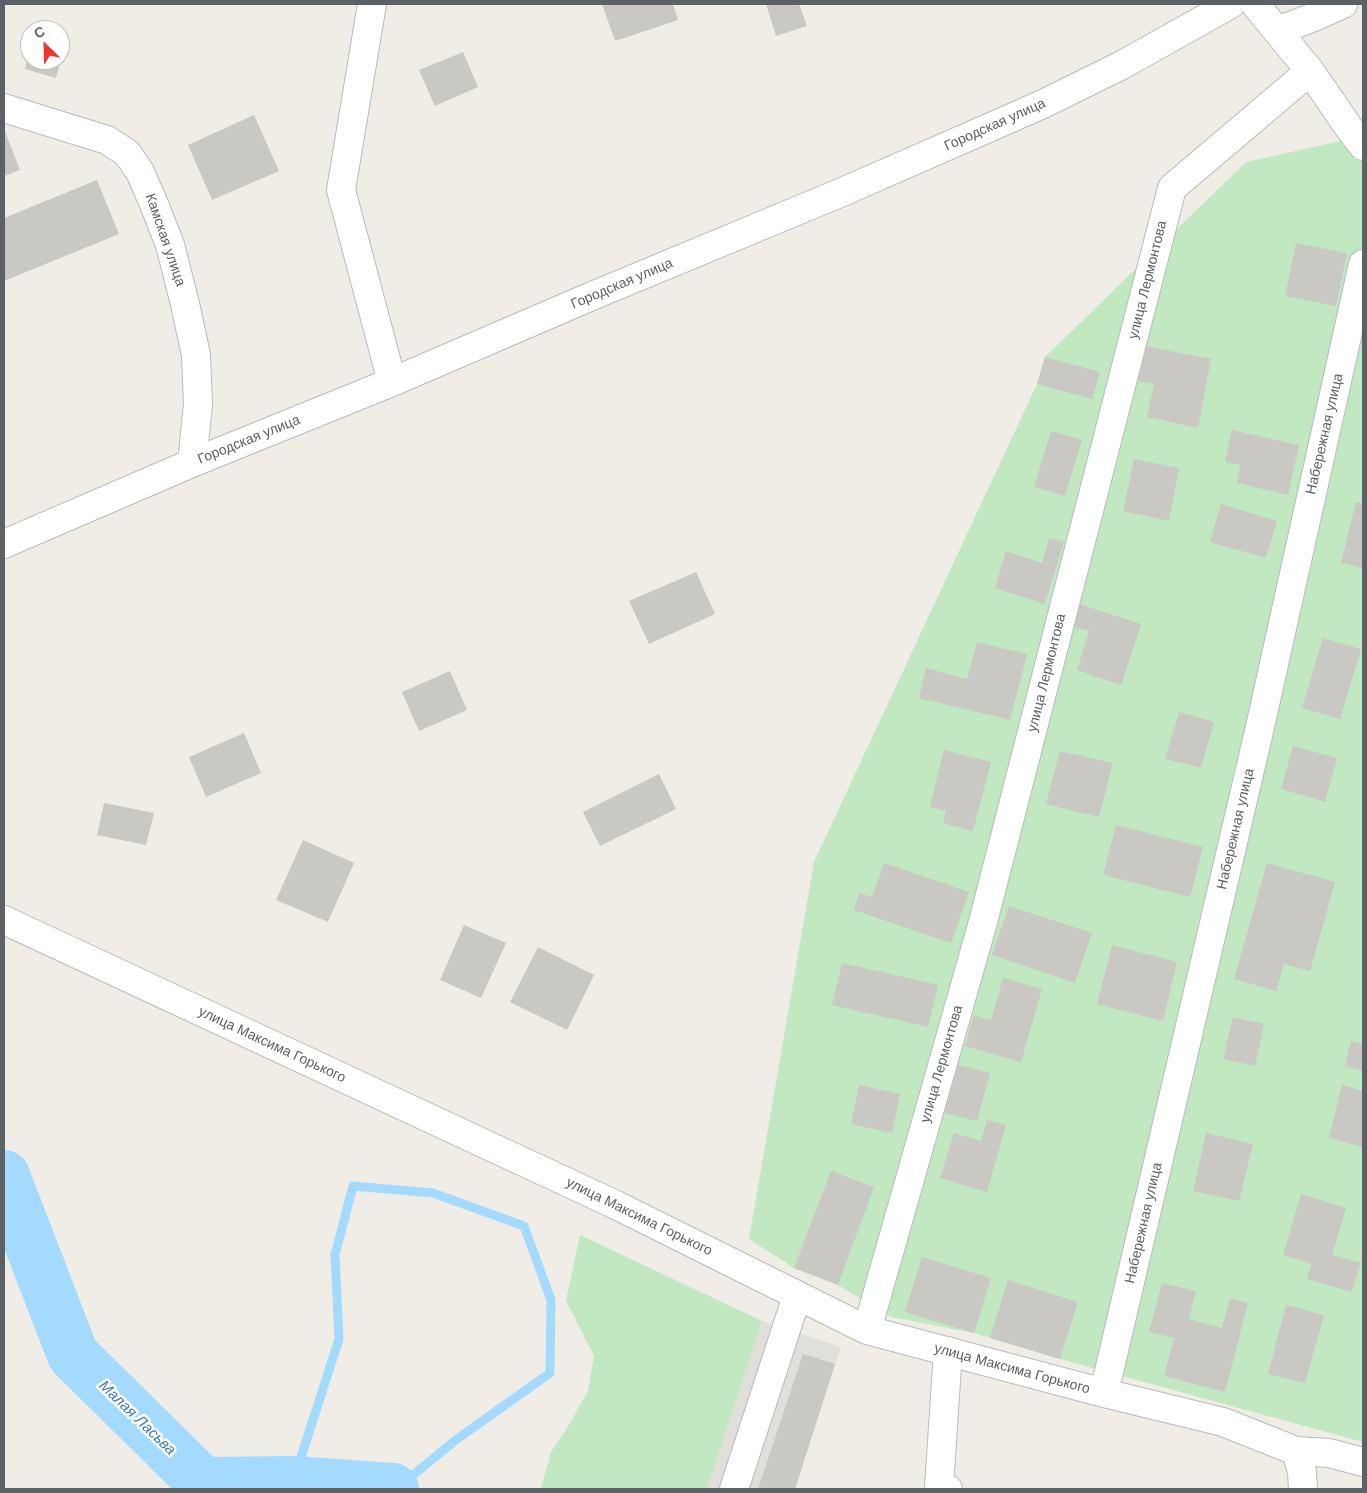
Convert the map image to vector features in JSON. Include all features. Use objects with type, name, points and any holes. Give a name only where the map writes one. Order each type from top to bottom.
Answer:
[{"type":"street","points":[[372,4],[341,190],[392,382]]},
{"type":"street","name":"Городская улица","points":[[4,544],[192,463],[392,382],[840,193],[1045,103],[1122,65],[1231,4]]},
{"type":"street","points":[[1255,4],[1310,71],[1347,126],[1363,146]]},
{"type":"street","points":[[1277,31],[1343,4]]},
{"type":"street","name":"улица Лермонтова","points":[[867,1330],[982,922],[1172,188],[1310,71]]},
{"type":"street","name":"Камская улица","points":[[4,108],[107,140],[127,153],[140,172],[170,245],[186,304],[196,355],[198,404],[192,463]]},
{"type":"street","name":"Набережная улица","points":[[1104,1393],[1262,718],[1363,264]]},
{"type":"street","name":"улица Максима Горького","points":[[4,920],[616,1205],[867,1330],[1104,1393],[1223,1422],[1296,1451],[1328,1453],[1363,1462]]},
{"type":"street","points":[[734,1489],[797,1296]]},
{"type":"street","points":[[948,1351],[940,1487],[948,1489]]},
{"type":"street","points":[[1296,1451],[1302,1472],[1303,1489]]},
{"type":"shaded area","points":[[762,1321],[841,1347],[795,1489],[707,1489]]},
{"type":"green space","points":[[1363,136],[1363,1442],[1060,1359],[974,1333],[891,1317],[838,1285],[794,1268],[749,1239],[814,862],[1037,384],[1045,357],[1246,162]]},
{"type":"green space","points":[[580,1235],[762,1321],[707,1489],[541,1489],[551,1452],[588,1391],[594,1356],[566,1300]]},
{"type":"building","points":[[602,4],[673,4],[678,20],[615,41]]},
{"type":"building","points":[[766,4],[799,4],[807,26],[776,36]]},
{"type":"building","points":[[463,52],[478,87],[435,106],[419,70]]},
{"type":"building","points":[[28,70],[58,70],[56,78]]},
{"type":"building","points":[[254,115],[279,171],[212,200],[188,145]]},
{"type":"building","points":[[4,129],[20,170],[4,176]]},
{"type":"building","points":[[97,180],[119,234],[4,281],[4,218]]},
{"type":"building","points":[[1296,243],[1347,253],[1336,306],[1285,296]]},
{"type":"building","points":[[1145,346],[1211,359],[1198,428],[1147,417],[1154,384],[1138,381]]},
{"type":"building","points":[[1045,357],[1100,372],[1092,399],[1037,384]]},
{"type":"building","points":[[1232,430],[1299,445],[1288,495],[1237,483],[1240,465],[1225,462]]},
{"type":"building","points":[[1051,431],[1082,440],[1065,496],[1034,487]]},
{"type":"building","points":[[1134,459],[1179,468],[1169,521],[1123,511]]},
{"type":"building","points":[[1356,502],[1363,504],[1363,568],[1341,563]]},
{"type":"building","points":[[1221,504],[1277,521],[1266,558],[1210,542]]},
{"type":"building","points":[[1049,538],[1064,542],[1045,604],[995,588],[1006,551],[1042,563]]},
{"type":"building","points":[[696,572],[715,614],[649,644],[629,601]]},
{"type":"building","points":[[1079,604],[1141,624],[1121,685],[1077,670],[1089,631],[1072,626]]},
{"type":"building","points":[[1323,638],[1361,649],[1340,719],[1302,708]]},
{"type":"building","points":[[977,642],[1027,654],[1010,720],[919,698],[926,668],[967,679]]},
{"type":"building","points":[[450,671],[467,710],[419,731],[402,692]]},
{"type":"building","points":[[1179,712],[1214,722],[1201,768],[1165,759]]},
{"type":"building","points":[[244,733],[261,773],[206,797],[189,757]]},
{"type":"building","points":[[1293,746],[1337,758],[1325,802],[1281,789]]},
{"type":"building","points":[[944,750],[991,762],[973,831],[943,823],[946,811],[930,807]]},
{"type":"building","points":[[1060,751],[1113,763],[1099,817],[1046,804]]},
{"type":"building","points":[[659,774],[676,809],[600,846],[583,812]]},
{"type":"building","points":[[104,803],[154,813],[146,845],[97,835]]},
{"type":"building","points":[[1116,825],[1203,847],[1190,897],[1103,875]]},
{"type":"building","points":[[303,840],[354,863],[328,922],[276,900]]},
{"type":"building","points":[[884,863],[969,892],[951,943],[854,910],[859,893],[872,897]]},
{"type":"building","points":[[1267,863],[1335,882],[1310,971],[1284,964],[1276,991],[1234,979]]},
{"type":"building","points":[[1009,906],[1092,933],[1075,983],[992,955]]},
{"type":"building","points":[[464,925],[506,943],[481,998],[440,980]]},
{"type":"building","points":[[1112,945],[1177,962],[1163,1021],[1097,1004]]},
{"type":"building","points":[[538,947],[594,975],[567,1030],[510,1002]]},
{"type":"building","points":[[842,963],[938,985],[928,1027],[832,1005]]},
{"type":"building","points":[[1003,978],[1042,989],[1021,1062],[965,1046],[974,1015],[991,1020]]},
{"type":"building","points":[[1233,1017],[1264,1024],[1255,1066],[1223,1059]]},
{"type":"building","points":[[1351,1041],[1363,1044],[1363,1071],[1345,1066]]},
{"type":"building","points":[[958,1065],[990,1073],[977,1121],[945,1113]]},
{"type":"building","points":[[859,1085],[900,1094],[892,1133],[851,1124]]},
{"type":"building","points":[[1342,1085],[1363,1091],[1363,1147],[1329,1138]]},
{"type":"building","points":[[987,1120],[1006,1125],[987,1192],[940,1178],[954,1133],[981,1141]]},
{"type":"building","points":[[1206,1133],[1253,1144],[1239,1201],[1193,1191]]},
{"type":"building","points":[[831,1171],[874,1187],[838,1285],[794,1268]]},
{"type":"building","points":[[1301,1194],[1346,1208],[1332,1255],[1361,1263],[1352,1292],[1307,1279],[1312,1264],[1283,1255]]},
{"type":"building","points":[[922,1257],[991,1278],[974,1333],[905,1312]]},
{"type":"building","points":[[1008,1280],[1078,1302],[1060,1359],[990,1338]]},
{"type":"building","points":[[1162,1283],[1196,1291],[1189,1319],[1222,1328],[1230,1298],[1248,1303],[1225,1392],[1164,1376],[1174,1338],[1149,1332]]},
{"type":"building","points":[[1286,1305],[1324,1315],[1305,1383],[1268,1374]]},
{"type":"building","points":[[803,1354],[835,1364],[795,1489],[758,1489]]},
{"type":"waterway","name":"Малая Ласьва","points":[[4,1176],[73,1355],[203,1483],[293,1482],[393,1489]]},
{"type":"waterway","points":[[293,1482],[339,1339],[335,1255],[353,1186],[433,1193],[524,1226],[551,1300],[550,1373],[457,1439],[396,1489]]},
{"type":"waterway","points":[[181,1489],[203,1483]]}]
